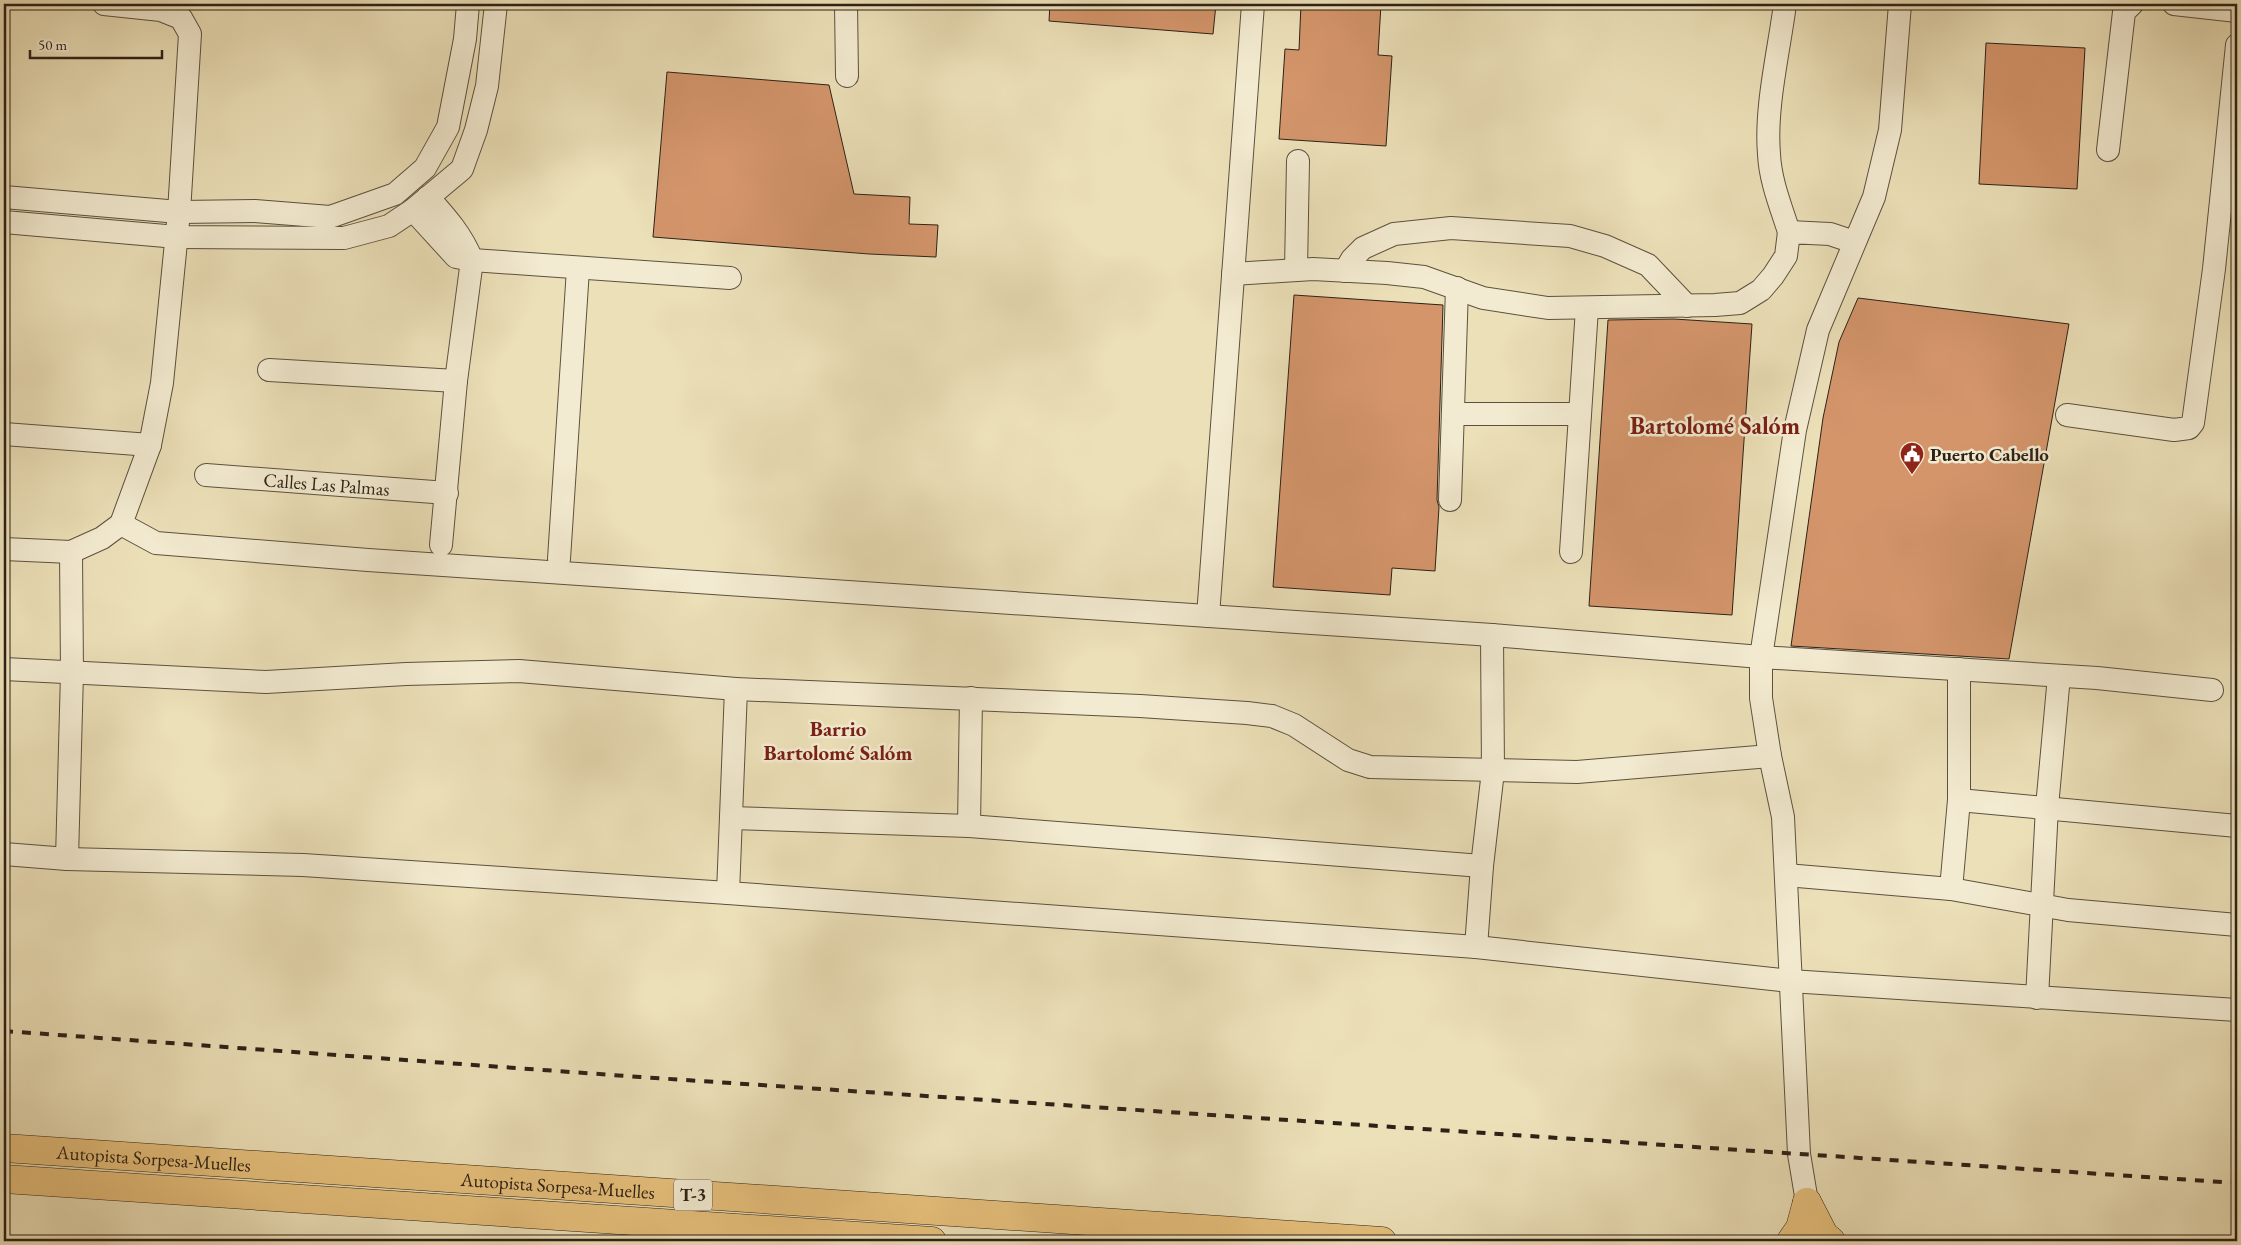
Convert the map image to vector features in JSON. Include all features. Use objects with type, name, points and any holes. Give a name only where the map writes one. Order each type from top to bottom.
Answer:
[{"type":"main road","name":"Autopista Sorpesa-Muelles","points":[[4,1148],[1382,1241]]},
{"type":"main road","name":"Autopista Sorpesa-Muelles","points":[[4,1179],[932,1241]]},
{"type":"main road","points":[[1791,1241],[1800,1228],[1807,1202]]},
{"type":"main road","points":[[1807,1202],[1824,1235],[1831,1241]]},
{"type":"street","points":[[4,549],[71,552],[102,538],[121,524],[150,445],[162,383],[177,237],[190,34],[181,18],[161,10],[104,4]]},
{"type":"street","points":[[4,197],[179,212],[256,211],[330,217],[395,194],[425,168],[448,127],[466,40],[468,4]]},
{"type":"street","points":[[4,222],[177,237],[344,238],[390,226],[421,204],[462,169],[476,130],[486,86],[496,4]]},
{"type":"street","points":[[846,4],[847,76]]},
{"type":"street","points":[[1208,616],[1253,4]]},
{"type":"street","points":[[1233,274],[1296,270],[1345,270],[1424,277],[1483,298],[1548,308],[1687,306],[1740,303],[1760,290],[1774,276],[1786,256],[1789,232],[1776,193],[1769,155],[1768,126],[1785,4]]},
{"type":"street","points":[[1807,1202],[1800,1154],[1783,816],[1770,756],[1761,698],[1760,657],[1795,430],[1818,330],[1874,197],[1890,130],[1900,4]]},
{"type":"street","points":[[2108,150],[2124,12],[2132,4]]},
{"type":"street","points":[[2174,4],[2237,11]]},
{"type":"street","points":[[2067,415],[2174,430],[2189,428],[2193,423],[2214,268],[2237,45]]},
{"type":"street","points":[[1296,270],[1298,161]]},
{"type":"street","points":[[421,204],[456,256],[472,260],[730,278]]},
{"type":"street","points":[[1345,270],[1352,259],[1363,248],[1394,234],[1451,228],[1570,236],[1605,246],[1648,265],[1687,306]]},
{"type":"street","points":[[1789,232],[1830,234],[1854,242]]},
{"type":"street","points":[[442,545],[456,381],[472,260]]},
{"type":"street","points":[[559,559],[578,268]]},
{"type":"street","points":[[1450,500],[1457,288]]},
{"type":"street","points":[[1571,552],[1587,308]]},
{"type":"street","points":[[269,370],[456,381]]},
{"type":"street","points":[[1453,414],[1580,414]]},
{"type":"street","points":[[4,434],[150,445]]},
{"type":"street","name":"Calles Las Palmas","points":[[206,475],[447,493]]},
{"type":"street","points":[[121,524],[156,542],[368,560],[1492,635],[1760,657],[2059,676],[2212,690]]},
{"type":"street","points":[[67,859],[72,673],[71,552]]},
{"type":"street","points":[[1476,947],[1482,866],[1493,771],[1492,635]]},
{"type":"street","points":[[4,669],[266,682],[406,674],[519,671],[736,689],[1160,707],[1272,716],[1294,725],[1348,760],[1370,767],[1577,772],[1770,756]]},
{"type":"street","points":[[1951,889],[1959,800],[1959,669]]},
{"type":"street","points":[[2038,998],[2047,807],[2059,676]]},
{"type":"street","points":[[728,893],[736,689]]},
{"type":"street","points":[[969,826],[971,698]]},
{"type":"street","points":[[1959,800],[2237,826]]},
{"type":"street","points":[[731,818],[969,826],[1482,866]]},
{"type":"street","points":[[4,854],[67,859],[303,865],[728,893],[1476,947],[1790,981],[2237,1010]]},
{"type":"street","points":[[1786,876],[1951,889],[2068,910],[2237,925]]},
{"type":"building","points":[[1050,4],[1216,4],[1213,34],[1049,21]]},
{"type":"building","points":[[1301,4],[1381,4],[1378,55],[1392,56],[1386,146],[1279,139],[1285,49],[1299,50]]},
{"type":"building","points":[[1986,43],[2085,48],[2077,189],[1979,184]]},
{"type":"building","points":[[667,72],[829,85],[854,194],[910,197],[909,224],[938,225],[936,257],[869,254],[653,237]]},
{"type":"building","points":[[1294,295],[1443,305],[1437,500],[1439,507],[1435,571],[1392,568],[1390,595],[1273,587]]},
{"type":"building","points":[[1858,298],[2069,324],[2009,659],[1791,646],[1823,418],[1839,342]]},
{"type":"building","points":[[1674,319],[1752,324],[1732,615],[1589,606],[1608,320]]},
{"type":"railway","points":[[4,1031],[640,1077],[2237,1183]]},
{"type":"place","name":"Puerto Cabello","points":[[1912,475]]},
{"type":"district","name":"Bartolomé Salóm","points":[[1715,426]]},
{"type":"district","name":"Barrio Bartolomé Salóm","points":[[838,741]]}]
